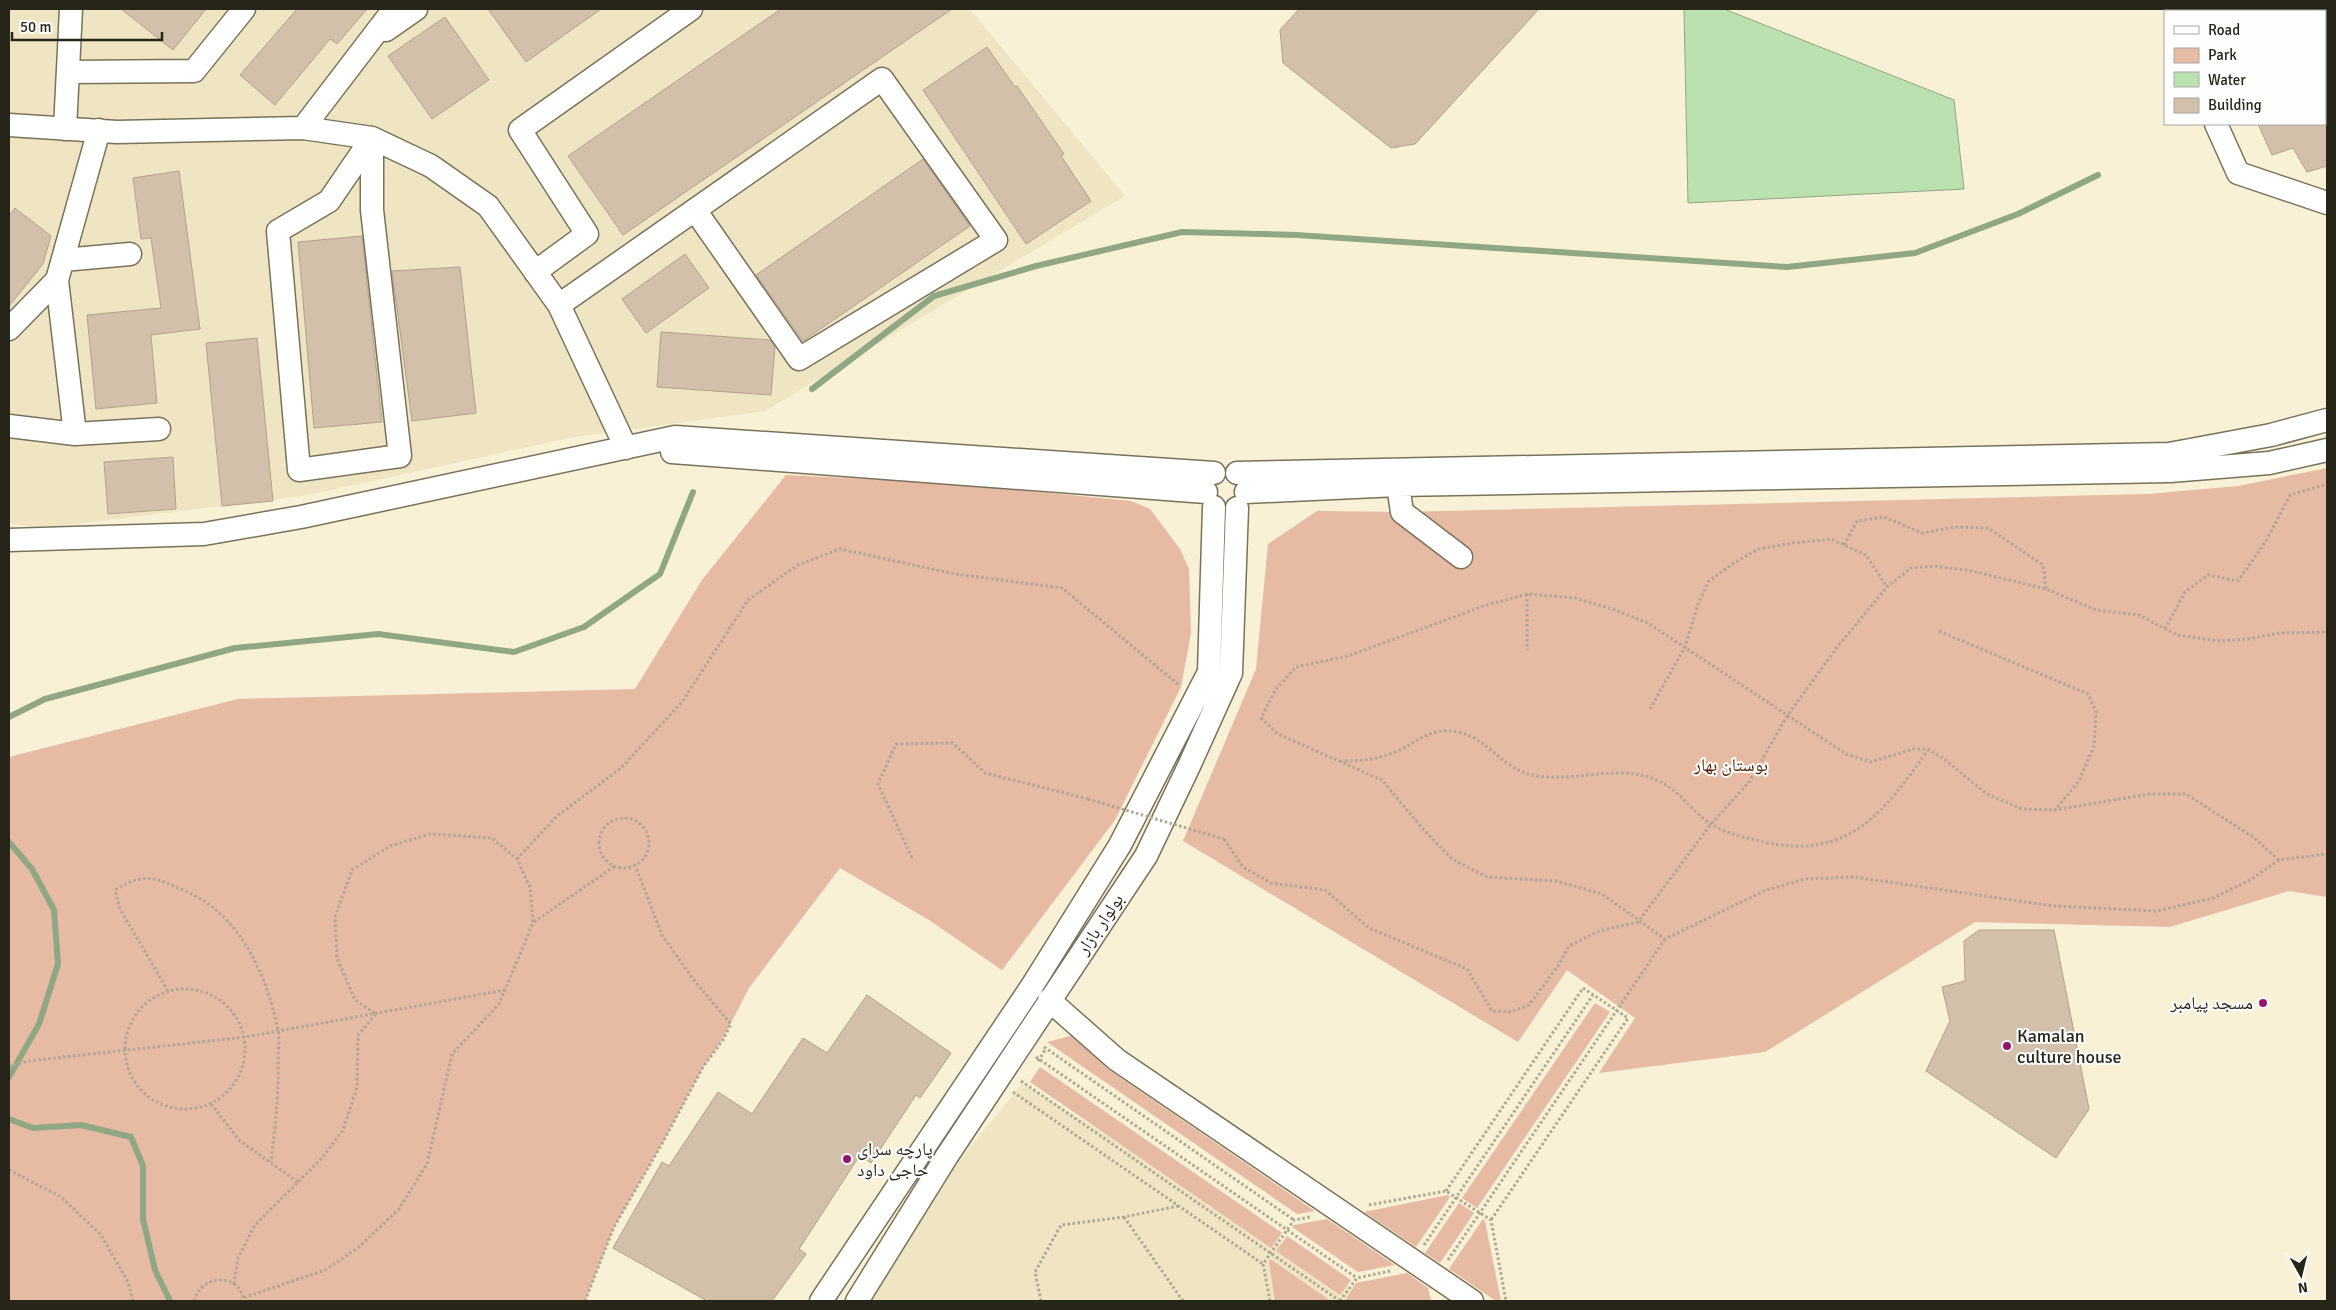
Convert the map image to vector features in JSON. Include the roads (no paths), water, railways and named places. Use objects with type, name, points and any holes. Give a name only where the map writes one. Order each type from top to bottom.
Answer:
[{"type":"street","points":[[64,128],[71,9]]},
{"type":"street","points":[[68,72],[194,71],[244,9]]},
{"type":"street","points":[[303,128],[394,9]]},
{"type":"street","points":[[366,44],[416,9]]},
{"type":"street","points":[[535,272],[587,234],[520,130],[691,9]]},
{"type":"street","points":[[558,305],[882,79],[996,240],[799,359],[695,210]]},
{"type":"street","points":[[9,125],[99,130],[303,128],[372,138],[431,166],[488,206],[558,305],[626,448]]},
{"type":"street","points":[[2216,125],[2238,172],[2327,203]]},
{"type":"street","points":[[74,434],[60,270],[99,130]]},
{"type":"street","points":[[372,138],[372,210],[400,456],[299,470],[278,231],[329,201],[372,138]]},
{"type":"street","points":[[9,329],[60,270],[130,254]]},
{"type":"street","points":[[1240,491],[2169,454],[2271,435],[2327,420]]},
{"type":"street","points":[[9,426],[74,434],[159,429]]},
{"type":"street","points":[[9,540],[204,534],[301,517],[626,448],[1212,491]]},
{"type":"street","points":[[1240,491],[1398,486],[2170,471],[2269,463],[2327,450]]},
{"type":"street","points":[[821,1301],[1032,986],[1120,845],[1209,672],[1212,491],[1221,470],[1233,470],[1240,491]]},
{"type":"street","points":[[1398,486],[1402,512],[1461,557]]},
{"type":"street","points":[[1212,491],[1226,511],[1240,491]]},
{"type":"street","name":"بولوار بازار","points":[[857,1301],[947,1156],[1146,856],[1231,673],[1240,491]]},
{"type":"street","points":[[1049,1000],[1117,1060],[1472,1301]]},
{"type":"water","points":[[1684,9],[1724,9],[1954,100],[1964,189],[1688,203]]},
{"type":"waterway","points":[[812,389],[934,296],[1036,266],[1182,232],[1296,235],[1787,267],[1915,253],[2018,214],[2098,175]]},
{"type":"waterway","points":[[9,717],[45,699],[235,648],[378,634],[514,652],[584,627],[660,574],[693,492]]},
{"type":"waterway","points":[[9,842],[32,869],[54,910],[58,964],[39,1024],[9,1077]]},
{"type":"waterway","points":[[9,1119],[33,1128],[81,1125],[131,1137],[143,1166],[143,1219],[155,1270],[170,1301]]},
{"type":"place","name":"مسجد پیامبر","points":[[2263,1003]]},
{"type":"place","name":"Kamalan culture house","points":[[2007,1046]]},
{"type":"place","name":"پارچه سرای حاجی داود","points":[[847,1159]]},
{"type":"park label","name":"بوستان بهار","points":[[1731,765]]}]
